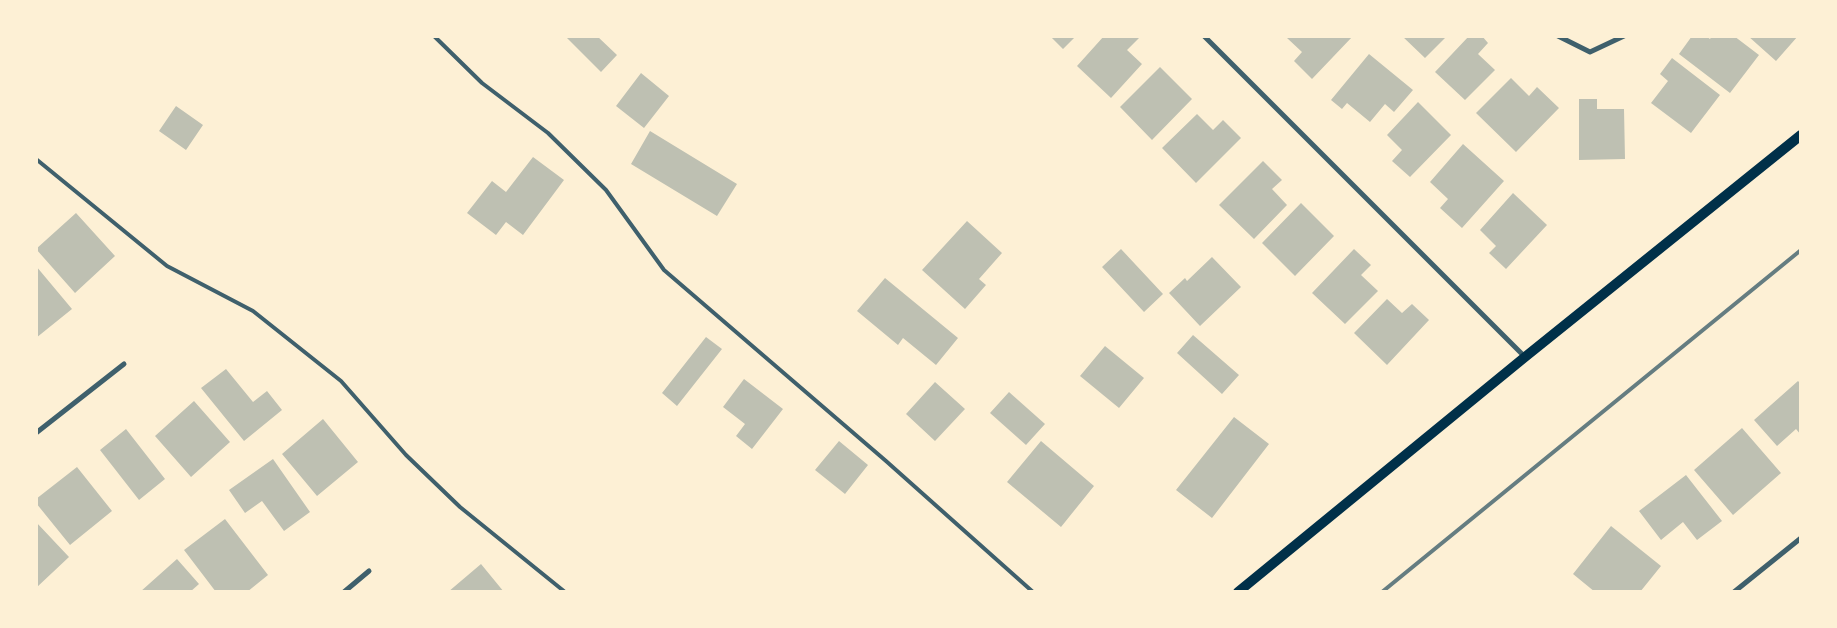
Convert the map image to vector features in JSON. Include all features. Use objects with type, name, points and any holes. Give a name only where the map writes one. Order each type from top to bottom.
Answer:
[{"type":"main road","points":[[1238,592],[1525,356],[1801,135]]},
{"type":"street","points":[[1204,36],[1525,356]]},
{"type":"street","points":[[1558,36],[1590,52],[1624,36]]},
{"type":"street","points":[[36,433],[124,364]]},
{"type":"street","points":[[1734,592],[1801,538]]},
{"type":"street","points":[[344,592],[369,571]]},
{"type":"lane","points":[[434,36],[482,83],[548,133],[606,190],[664,270],[886,461],[1033,592]]},
{"type":"lane","points":[[36,159],[167,266],[253,312],[341,381],[406,455],[460,507],[565,592]]},
{"type":"building","points":[[565,36],[597,36],[617,55],[601,72]]},
{"type":"building","points":[[1050,36],[1076,36],[1063,49]]},
{"type":"building","points":[[1104,36],[1137,36],[1139,38],[1127,50],[1142,64],[1111,98],[1077,66]]},
{"type":"building","points":[[1289,36],[1353,36],[1312,79],[1294,61],[1302,52],[1287,38]]},
{"type":"building","points":[[1402,36],[1447,36],[1425,58]]},
{"type":"building","points":[[1469,36],[1482,36],[1488,43],[1478,54],[1495,70],[1465,100],[1435,72]]},
{"type":"building","points":[[1692,36],[1706,36],[1710,39],[1712,36],[1734,36],[1759,55],[1730,93],[1679,54]]},
{"type":"building","points":[[1748,36],[1798,36],[1776,61]]},
{"type":"building","points":[[1369,54],[1413,90],[1394,112],[1385,104],[1370,122],[1347,103],[1342,109],[1331,100]]},
{"type":"building","points":[[1672,58],[1720,95],[1691,133],[1651,103],[1668,81],[1660,74]]},
{"type":"building","points":[[1160,67],[1192,99],[1152,140],[1120,107]]},
{"type":"building","points":[[641,73],[669,96],[644,128],[616,106]]},
{"type":"building","points":[[1511,78],[1529,96],[1537,87],[1559,108],[1516,152],[1476,113]]},
{"type":"building","points":[[1579,99],[1597,99],[1597,109],[1624,109],[1625,159],[1579,160]]},
{"type":"building","points":[[1418,102],[1451,135],[1410,177],[1392,161],[1402,150],[1387,135]]},
{"type":"building","points":[[176,106],[203,125],[186,150],[159,131]]},
{"type":"building","points":[[1197,114],[1213,130],[1223,120],[1241,138],[1196,183],[1162,148]]},
{"type":"building","points":[[650,131],[737,184],[717,216],[631,164]]},
{"type":"building","points":[[1463,144],[1504,181],[1462,228],[1440,208],[1448,199],[1430,182]]},
{"type":"building","points":[[533,157],[564,180],[523,235],[506,222],[496,235],[467,213],[492,181],[506,192]]},
{"type":"building","points":[[1263,161],[1282,180],[1272,189],[1287,205],[1254,239],[1219,205]]},
{"type":"building","points":[[1513,193],[1547,225],[1506,269],[1489,253],[1496,246],[1480,230]]},
{"type":"building","points":[[1301,203],[1334,236],[1295,276],[1262,243]]},
{"type":"building","points":[[76,213],[115,256],[75,293],[36,249]]},
{"type":"building","points":[[967,221],[1002,253],[979,279],[986,285],[965,309],[922,270]]},
{"type":"building","points":[[1121,249],[1163,294],[1144,312],[1102,267]]},
{"type":"building","points":[[1354,249],[1371,265],[1361,275],[1378,291],[1345,324],[1312,293]]},
{"type":"building","points":[[1212,257],[1241,287],[1200,326],[1169,293],[1185,278],[1187,281]]},
{"type":"building","points":[[36,266],[72,309],[36,338]]},
{"type":"building","points":[[885,278],[958,338],[936,365],[903,338],[898,345],[857,311]]},
{"type":"building","points":[[1387,299],[1402,313],[1412,304],[1429,320],[1387,365],[1354,333]]},
{"type":"building","points":[[1193,335],[1239,375],[1222,394],[1177,353]]},
{"type":"building","points":[[706,337],[722,349],[677,406],[662,393]]},
{"type":"building","points":[[1105,346],[1144,378],[1119,408],[1080,376]]},
{"type":"building","points":[[226,369],[253,402],[267,391],[282,410],[244,441],[201,388]]},
{"type":"building","points":[[744,379],[783,409],[752,449],[736,436],[745,424],[723,407]]},
{"type":"building","points":[[1798,381],[1801,384],[1801,435],[1796,429],[1777,446],[1754,420]]},
{"type":"building","points":[[935,382],[965,409],[935,441],[906,414]]},
{"type":"building","points":[[1009,392],[1045,424],[1026,445],[990,413]]},
{"type":"building","points":[[194,401],[230,442],[191,477],[155,436]]},
{"type":"building","points":[[1234,417],[1269,444],[1212,518],[1176,490]]},
{"type":"building","points":[[323,419],[358,462],[317,496],[282,454]]},
{"type":"building","points":[[1742,428],[1781,473],[1733,515],[1694,470]]},
{"type":"building","points":[[126,429],[165,479],[139,500],[100,450]]},
{"type":"building","points":[[839,441],[868,465],[845,494],[815,470]]},
{"type":"building","points":[[1041,441],[1094,486],[1061,527],[1007,482]]},
{"type":"building","points":[[273,459],[310,512],[284,531],[262,501],[245,513],[229,490]]},
{"type":"building","points":[[77,467],[112,511],[70,545],[36,503],[36,499]]},
{"type":"building","points":[[1686,475],[1722,521],[1697,540],[1683,522],[1661,540],[1639,511]]},
{"type":"building","points":[[225,519],[268,575],[247,592],[216,592],[184,550]]},
{"type":"building","points":[[36,522],[69,557],[36,588]]},
{"type":"building","points":[[1611,526],[1661,566],[1640,592],[1595,592],[1573,574]]},
{"type":"building","points":[[177,559],[199,584],[190,592],[140,592]]},
{"type":"building","points":[[481,564],[504,592],[448,592]]},
{"type":"railway","points":[[1382,592],[1801,250]]}]
